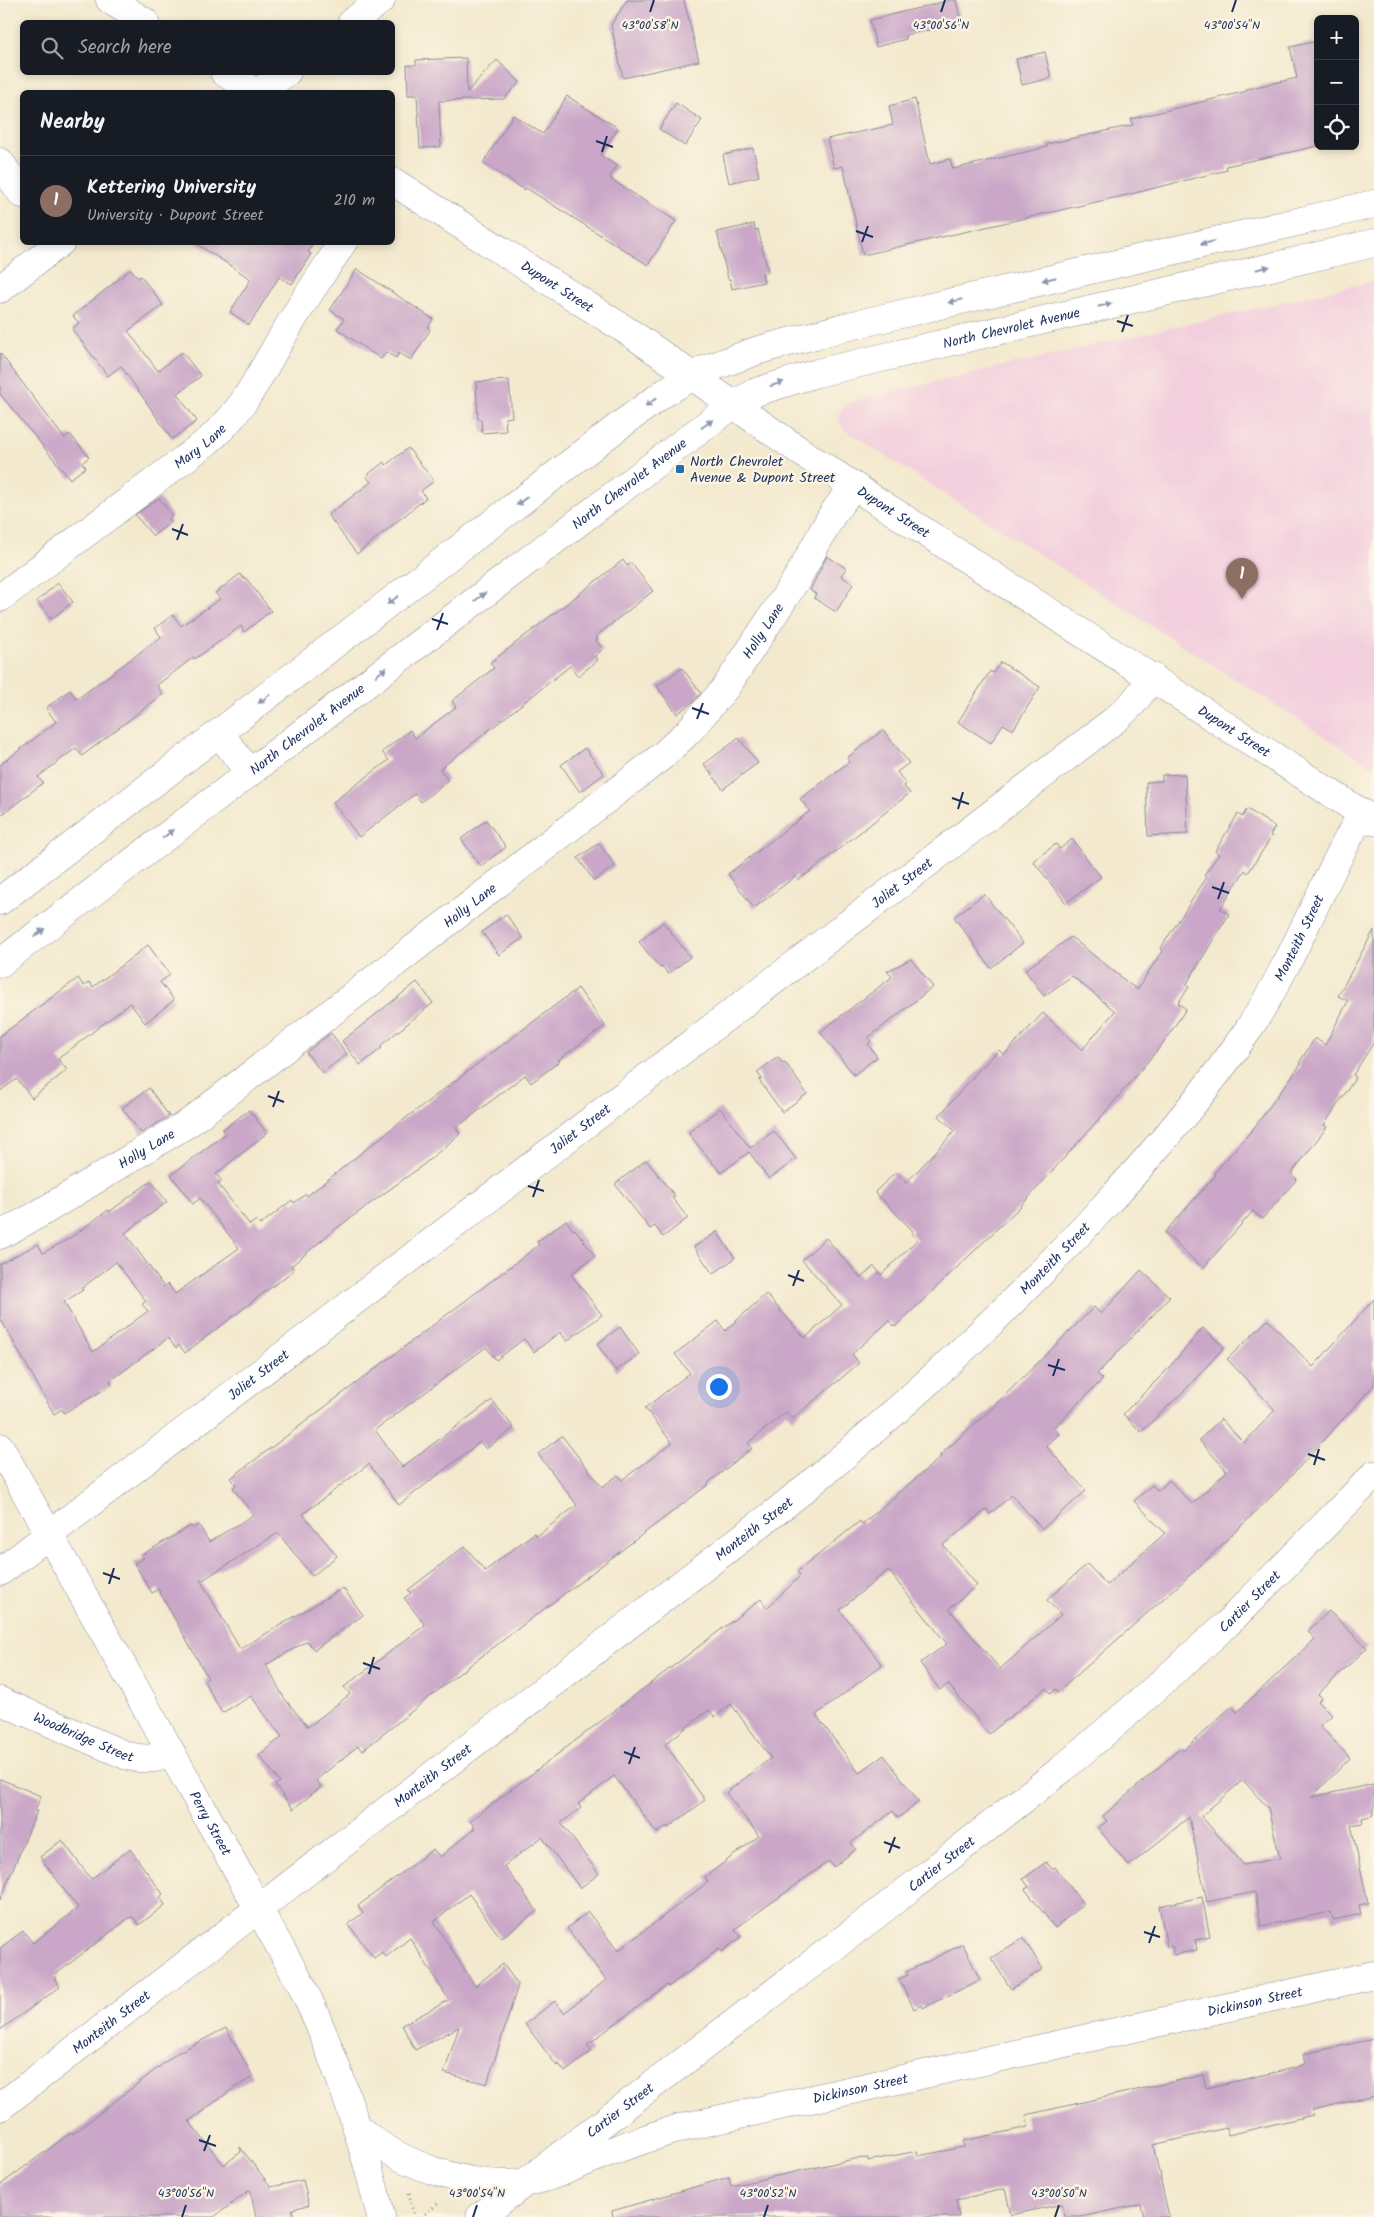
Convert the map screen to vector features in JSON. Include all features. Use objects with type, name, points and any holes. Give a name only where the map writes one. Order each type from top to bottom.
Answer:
[{"type":"street","points":[[110,0],[142,20]]},
{"type":"street","points":[[228,75],[251,90]]},
{"type":"street","points":[[263,90],[283,75]]},
{"type":"street","points":[[0,162],[20,191]]},
{"type":"street","name":"Dupont Street","points":[[395,183],[632,334],[853,486],[1368,817]]},
{"type":"street","points":[[0,901],[619,426],[692,376],[759,350],[841,328],[1374,204]]},
{"type":"street","points":[[1321,216],[1329,253]]},
{"type":"street","name":"North Chevrolet Avenue","points":[[0,963],[733,405],[768,387],[817,373],[1374,243]]},
{"type":"street","points":[[0,289],[56,245]]},
{"type":"street","name":"Mary Lane","points":[[0,598],[208,441],[229,422],[249,395],[284,334],[341,245]]},
{"type":"street","name":"Holly Lane","points":[[0,1235],[190,1122],[661,757],[689,732],[726,687],[798,577],[832,515],[853,486]]},
{"type":"street","name":"Joliet Street","points":[[0,1572],[1116,719],[1133,703],[1153,678]]},
{"type":"street","points":[[220,733],[249,773]]},
{"type":"street","name":"Monteith Street","points":[[0,2107],[700,1571],[822,1475],[963,1350],[1036,1279],[1159,1145],[1245,1034],[1300,939],[1345,843],[1368,817]]},
{"type":"street","name":"Perry Street","points":[[0,1447],[170,1753],[260,1908],[303,1988],[325,2036],[359,2129],[381,2217]]},
{"type":"street","name":"Cartier Street","points":[[480,2217],[956,1853],[1062,1769],[1140,1704],[1227,1624],[1374,1475]]},
{"type":"street","name":"Woodbridge Street","points":[[0,1701],[125,1755],[139,1759],[152,1759],[170,1753]]},
{"type":"street","name":"Dickinson Street","points":[[359,2129],[379,2146],[392,2153],[450,2175],[488,2183],[526,2182],[551,2176],[618,2148],[680,2128],[1374,1975]]},
{"type":"path","points":[[407,2184],[414,2217]]},
{"type":"shaded area","points":[[1374,281],[1374,768],[845,430],[839,421],[840,412],[847,404],[860,399]]},
{"type":"building","points":[[627,0],[684,0],[699,61],[623,78],[611,25]]},
{"type":"building","points":[[956,0],[961,23],[905,35],[906,39],[876,47],[870,20]]},
{"type":"building","points":[[1313,42],[1314,46],[1314,147],[1226,166],[1227,170],[1127,195],[863,255],[843,166],[834,168],[827,139],[893,125],[889,106],[915,99],[930,164],[950,159],[953,169],[1047,147],[1047,144],[1133,125],[1131,119],[1247,91],[1246,89],[1297,78],[1290,47]]},
{"type":"building","points":[[1045,52],[1051,78],[1022,85],[1016,59]]},
{"type":"building","points":[[466,58],[467,92],[497,60],[520,82],[504,99],[439,101],[441,147],[420,148],[417,95],[408,95],[407,65],[416,65],[416,60]]},
{"type":"building","points":[[567,96],[618,128],[600,155],[617,166],[610,176],[612,180],[676,221],[648,265],[483,163],[513,115],[543,134]]},
{"type":"building","points":[[676,103],[702,120],[685,146],[659,129]]},
{"type":"building","points":[[753,148],[759,176],[729,183],[723,155]]},
{"type":"building","points":[[754,224],[755,230],[758,229],[768,272],[762,273],[764,282],[732,289],[717,232]]},
{"type":"building","points":[[199,245],[312,245],[308,252],[311,254],[292,284],[279,277],[249,325],[230,312],[251,279]]},
{"type":"building","points":[[131,269],[138,278],[141,276],[163,305],[128,331],[158,371],[182,352],[201,376],[177,394],[197,421],[172,439],[121,366],[108,376],[72,329],[79,323],[73,316]]},
{"type":"building","points":[[357,269],[433,319],[428,328],[430,330],[411,360],[399,353],[396,358],[386,352],[381,359],[337,329],[344,319],[330,310]]},
{"type":"building","points":[[0,353],[64,438],[70,434],[89,457],[82,463],[86,467],[70,479],[0,394]]},
{"type":"building","points":[[509,380],[512,417],[505,418],[506,431],[482,433],[481,419],[478,419],[476,382]]},
{"type":"building","points":[[408,448],[434,481],[421,491],[426,498],[357,554],[328,515],[371,482],[366,476],[384,462],[386,465]]},
{"type":"building","points":[[159,498],[172,516],[169,519],[171,522],[153,536],[135,515]]},
{"type":"building","points":[[827,556],[846,568],[841,576],[853,584],[836,612],[814,598],[816,594],[810,590]]},
{"type":"building","points":[[623,560],[627,566],[631,563],[653,591],[596,636],[598,639],[596,640],[603,649],[595,656],[598,660],[578,676],[570,666],[440,769],[448,780],[421,802],[415,794],[359,837],[333,802],[389,760],[382,752],[410,730],[415,738],[456,707],[452,701],[494,668],[490,663]]},
{"type":"building","points":[[240,574],[244,579],[246,578],[271,611],[244,632],[241,626],[195,659],[194,657],[157,685],[163,694],[82,756],[76,748],[38,777],[43,783],[0,816],[0,765],[56,722],[46,708],[70,690],[77,699],[161,637],[155,628],[173,615],[181,626],[220,599],[215,593]]},
{"type":"building","points":[[58,583],[73,602],[51,619],[37,601]]},
{"type":"building","points":[[1001,662],[1040,687],[1013,730],[1003,724],[991,743],[958,722],[990,671],[993,673]]},
{"type":"building","points":[[682,668],[701,693],[693,702],[677,714],[657,686]]},
{"type":"building","points":[[883,730],[909,763],[897,772],[910,793],[811,871],[798,880],[796,876],[754,908],[728,874],[810,811],[800,799],[849,762],[847,758]]},
{"type":"building","points":[[739,738],[758,763],[723,789],[704,764]]},
{"type":"building","points":[[585,748],[604,774],[580,792],[561,765]]},
{"type":"building","points":[[1185,774],[1188,834],[1148,836],[1146,782],[1162,781],[1162,775]]},
{"type":"building","points":[[1247,809],[1275,827],[1270,835],[1272,836],[1248,873],[1245,870],[1220,909],[1229,914],[1186,985],[1189,987],[1178,1003],[1186,1009],[1164,1042],[1108,1109],[1021,1206],[895,1327],[889,1321],[852,1354],[859,1363],[838,1381],[792,1419],[786,1412],[748,1443],[752,1448],[709,1484],[461,1672],[362,1751],[358,1746],[316,1780],[321,1787],[293,1809],[275,1785],[280,1782],[259,1755],[282,1737],[251,1696],[222,1713],[204,1681],[208,1678],[158,1589],[152,1593],[134,1563],[144,1558],[141,1555],[191,1526],[193,1528],[199,1525],[209,1542],[253,1515],[233,1488],[236,1485],[231,1478],[539,1245],[537,1242],[566,1220],[573,1230],[575,1229],[595,1256],[571,1274],[602,1315],[567,1341],[560,1332],[534,1352],[524,1339],[496,1360],[486,1347],[375,1430],[402,1467],[492,1400],[514,1428],[486,1449],[480,1442],[399,1505],[369,1464],[303,1514],[337,1556],[312,1576],[278,1533],[201,1581],[240,1649],[343,1588],[363,1615],[314,1650],[307,1641],[266,1665],[284,1698],[308,1727],[350,1694],[344,1687],[425,1625],[404,1598],[411,1593],[408,1590],[465,1546],[485,1571],[534,1533],[537,1536],[577,1505],[538,1454],[562,1436],[602,1487],[618,1475],[622,1480],[672,1443],[645,1408],[690,1373],[675,1354],[718,1321],[725,1331],[766,1294],[805,1338],[842,1305],[802,1260],[826,1238],[861,1278],[874,1266],[881,1275],[917,1240],[911,1233],[913,1231],[875,1192],[896,1172],[906,1183],[955,1131],[939,1116],[999,1050],[1004,1055],[1043,1013],[1082,1050],[1115,1011],[1072,976],[1044,996],[1025,970],[1071,937],[1137,990],[1162,951],[1160,949],[1207,877],[1204,875],[1219,854],[1215,851],[1238,814],[1242,817]]},
{"type":"building","points":[[486,820],[506,847],[481,866],[461,839]]},
{"type":"building","points":[[1072,839],[1101,877],[1066,903],[1033,861],[1056,844],[1060,849]]},
{"type":"building","points":[[599,843],[615,866],[594,881],[578,858]]},
{"type":"building","points":[[984,894],[1023,943],[991,968],[954,917]]},
{"type":"building","points":[[506,914],[523,938],[499,955],[482,932]]},
{"type":"building","points":[[663,922],[690,957],[668,974],[662,966],[660,968],[639,942]]},
{"type":"building","points":[[1374,930],[1374,1042],[1353,1075],[1356,1077],[1324,1125],[1327,1127],[1291,1174],[1297,1179],[1262,1219],[1253,1211],[1203,1268],[1164,1233],[1216,1175],[1214,1173],[1253,1129],[1301,1064],[1299,1063],[1315,1038],[1325,1045],[1348,1001],[1338,996]]},
{"type":"building","points":[[148,945],[170,975],[160,982],[174,1000],[145,1023],[130,1003],[58,1059],[67,1070],[32,1098],[17,1079],[0,1091],[0,1036],[78,978],[84,986],[89,982],[93,987]]},
{"type":"building","points":[[911,959],[933,987],[868,1038],[871,1042],[868,1044],[877,1057],[854,1075],[820,1032],[892,977],[887,971]]},
{"type":"building","points":[[417,982],[433,1003],[380,1046],[382,1048],[360,1065],[342,1041]]},
{"type":"building","points":[[578,988],[605,1026],[558,1060],[560,1061],[531,1083],[525,1075],[456,1128],[460,1134],[423,1165],[334,1230],[291,1266],[294,1270],[185,1353],[179,1345],[176,1348],[168,1338],[110,1381],[112,1385],[64,1413],[62,1409],[54,1414],[0,1318],[0,1264],[38,1244],[43,1253],[70,1238],[108,1210],[109,1212],[151,1181],[167,1202],[125,1233],[164,1287],[168,1284],[175,1294],[239,1248],[200,1198],[193,1204],[171,1175],[225,1134],[222,1130],[249,1110],[267,1133],[216,1174],[222,1181],[218,1184],[250,1225],[256,1220],[260,1225],[292,1200],[294,1203],[306,1194],[307,1196],[394,1127]],"holes":[[[116,1262],[146,1301],[142,1304],[148,1311],[93,1352],[64,1302],[83,1290],[82,1288]]]},
{"type":"building","points":[[331,1033],[347,1054],[322,1073],[306,1052]]},
{"type":"building","points":[[778,1057],[783,1063],[785,1062],[807,1094],[782,1112],[759,1080],[762,1079],[757,1072]]},
{"type":"building","points":[[149,1088],[169,1116],[141,1133],[122,1108]]},
{"type":"building","points":[[720,1108],[750,1148],[774,1131],[796,1159],[769,1179],[749,1152],[721,1173],[688,1133]]},
{"type":"building","points":[[646,1160],[675,1196],[672,1198],[688,1218],[663,1237],[655,1226],[650,1229],[615,1184]]},
{"type":"building","points":[[717,1232],[735,1258],[713,1274],[694,1247]]},
{"type":"building","points":[[1141,1270],[1170,1297],[1097,1374],[1103,1379],[1053,1428],[1059,1434],[1046,1446],[1086,1491],[1042,1529],[1012,1495],[990,1514],[987,1509],[943,1545],[977,1585],[949,1609],[1000,1669],[1061,1615],[1047,1600],[1087,1564],[1107,1585],[1165,1533],[1134,1501],[1152,1485],[1158,1491],[1169,1480],[1192,1504],[1227,1471],[1199,1440],[1221,1419],[1244,1443],[1275,1410],[1227,1359],[1268,1320],[1313,1367],[1374,1299],[1374,1385],[1280,1488],[1198,1568],[1058,1692],[1056,1689],[1051,1694],[1046,1688],[989,1734],[948,1684],[940,1690],[920,1663],[947,1644],[888,1570],[840,1610],[882,1665],[816,1715],[859,1773],[884,1755],[919,1802],[898,1818],[893,1811],[851,1843],[856,1849],[834,1867],[829,1861],[735,1929],[741,1937],[721,1952],[719,1949],[668,1987],[667,1985],[587,2045],[592,2051],[565,2072],[559,2064],[557,2066],[525,2024],[555,2001],[564,2013],[606,1980],[567,1928],[588,1912],[618,1951],[708,1882],[705,1877],[759,1836],[726,1793],[771,1758],[731,1704],[715,1717],[709,1710],[665,1744],[705,1800],[668,1828],[667,1826],[657,1833],[614,1776],[578,1804],[581,1808],[561,1823],[599,1874],[580,1888],[542,1837],[504,1866],[537,1911],[501,1938],[469,1894],[434,1922],[475,1986],[503,1964],[518,1985],[487,2084],[444,2073],[459,2027],[415,2050],[402,2025],[449,2000],[410,1938],[386,1957],[382,1952],[374,1958],[348,1924],[363,1913],[358,1906],[433,1849],[440,1857],[475,1828],[470,1821],[761,1599],[767,1608],[800,1576],[797,1572],[860,1521],[862,1524],[941,1457],[940,1455],[987,1413],[1094,1307],[1101,1314]]},
{"type":"building","points":[[620,1327],[639,1354],[616,1371],[597,1344]]},
{"type":"building","points":[[1203,1328],[1224,1347],[1185,1390],[1141,1432],[1123,1414],[1165,1372]]},
{"type":"building","points":[[1329,1611],[1367,1648],[1318,1694],[1322,1698],[1318,1701],[1332,1715],[1320,1726],[1350,1758],[1312,1797],[1374,1784],[1374,1815],[1362,1818],[1363,1823],[1351,1825],[1368,1903],[1359,1905],[1361,1914],[1333,1920],[1331,1912],[1261,1926],[1255,1892],[1207,1902],[1189,1817],[1129,1866],[1098,1828],[1107,1821],[1103,1816],[1181,1748],[1183,1751],[1232,1706],[1237,1712],[1315,1639],[1308,1631]],"holes":[[[1243,1780],[1268,1808],[1280,1858],[1244,1865],[1201,1816]]]},
{"type":"building","points":[[0,1779],[41,1796],[35,1811],[37,1811],[0,1900]]},
{"type":"building","points":[[62,1840],[91,1879],[130,1849],[163,1894],[160,1897],[165,1905],[139,1925],[133,1917],[129,1918],[56,1974],[57,1976],[54,1978],[60,1987],[0,2030],[0,1948],[23,1931],[33,1943],[78,1908],[40,1857]]},
{"type":"building","points":[[1046,1862],[1052,1869],[1055,1867],[1083,1904],[1055,1928],[1025,1889],[1029,1887],[1023,1879]]},
{"type":"building","points":[[1202,1897],[1210,1937],[1195,1940],[1197,1950],[1174,1955],[1172,1946],[1167,1947],[1159,1906]]},
{"type":"building","points":[[1023,1938],[1043,1969],[1011,1989],[991,1958]]},
{"type":"building","points":[[963,1944],[980,1980],[923,2008],[922,2005],[914,2009],[899,1979],[908,1975],[906,1972]]},
{"type":"building","points":[[226,2028],[253,2077],[234,2088],[189,2121],[224,2165],[241,2152],[240,2147],[271,2187],[303,2180],[309,2205],[292,2209],[294,2217],[256,2217],[250,2190],[214,2217],[0,2217],[0,2185],[72,2132],[73,2134],[177,2053]]},
{"type":"building","points":[[1374,2039],[1374,2096],[1312,2110],[1313,2115],[1228,2135],[1226,2128],[1153,2145],[1169,2217],[1144,2217],[1141,2204],[1080,2217],[1065,2217],[1062,2204],[1011,2215],[1005,2189],[956,2200],[959,2217],[613,2217],[612,2211],[729,2177],[731,2186],[854,2159],[868,2158],[868,2161],[917,2151],[918,2156],[964,2147],[963,2141],[1028,2127],[1026,2115],[1203,2075],[1206,2088],[1294,2068],[1305,2064],[1303,2054]]},
{"type":"place","name":"North Chevrolet Avenue & Dupont Street","points":[[680,469]]},
{"type":"place","name":"Kettering University","points":[[1242,599]]}]
